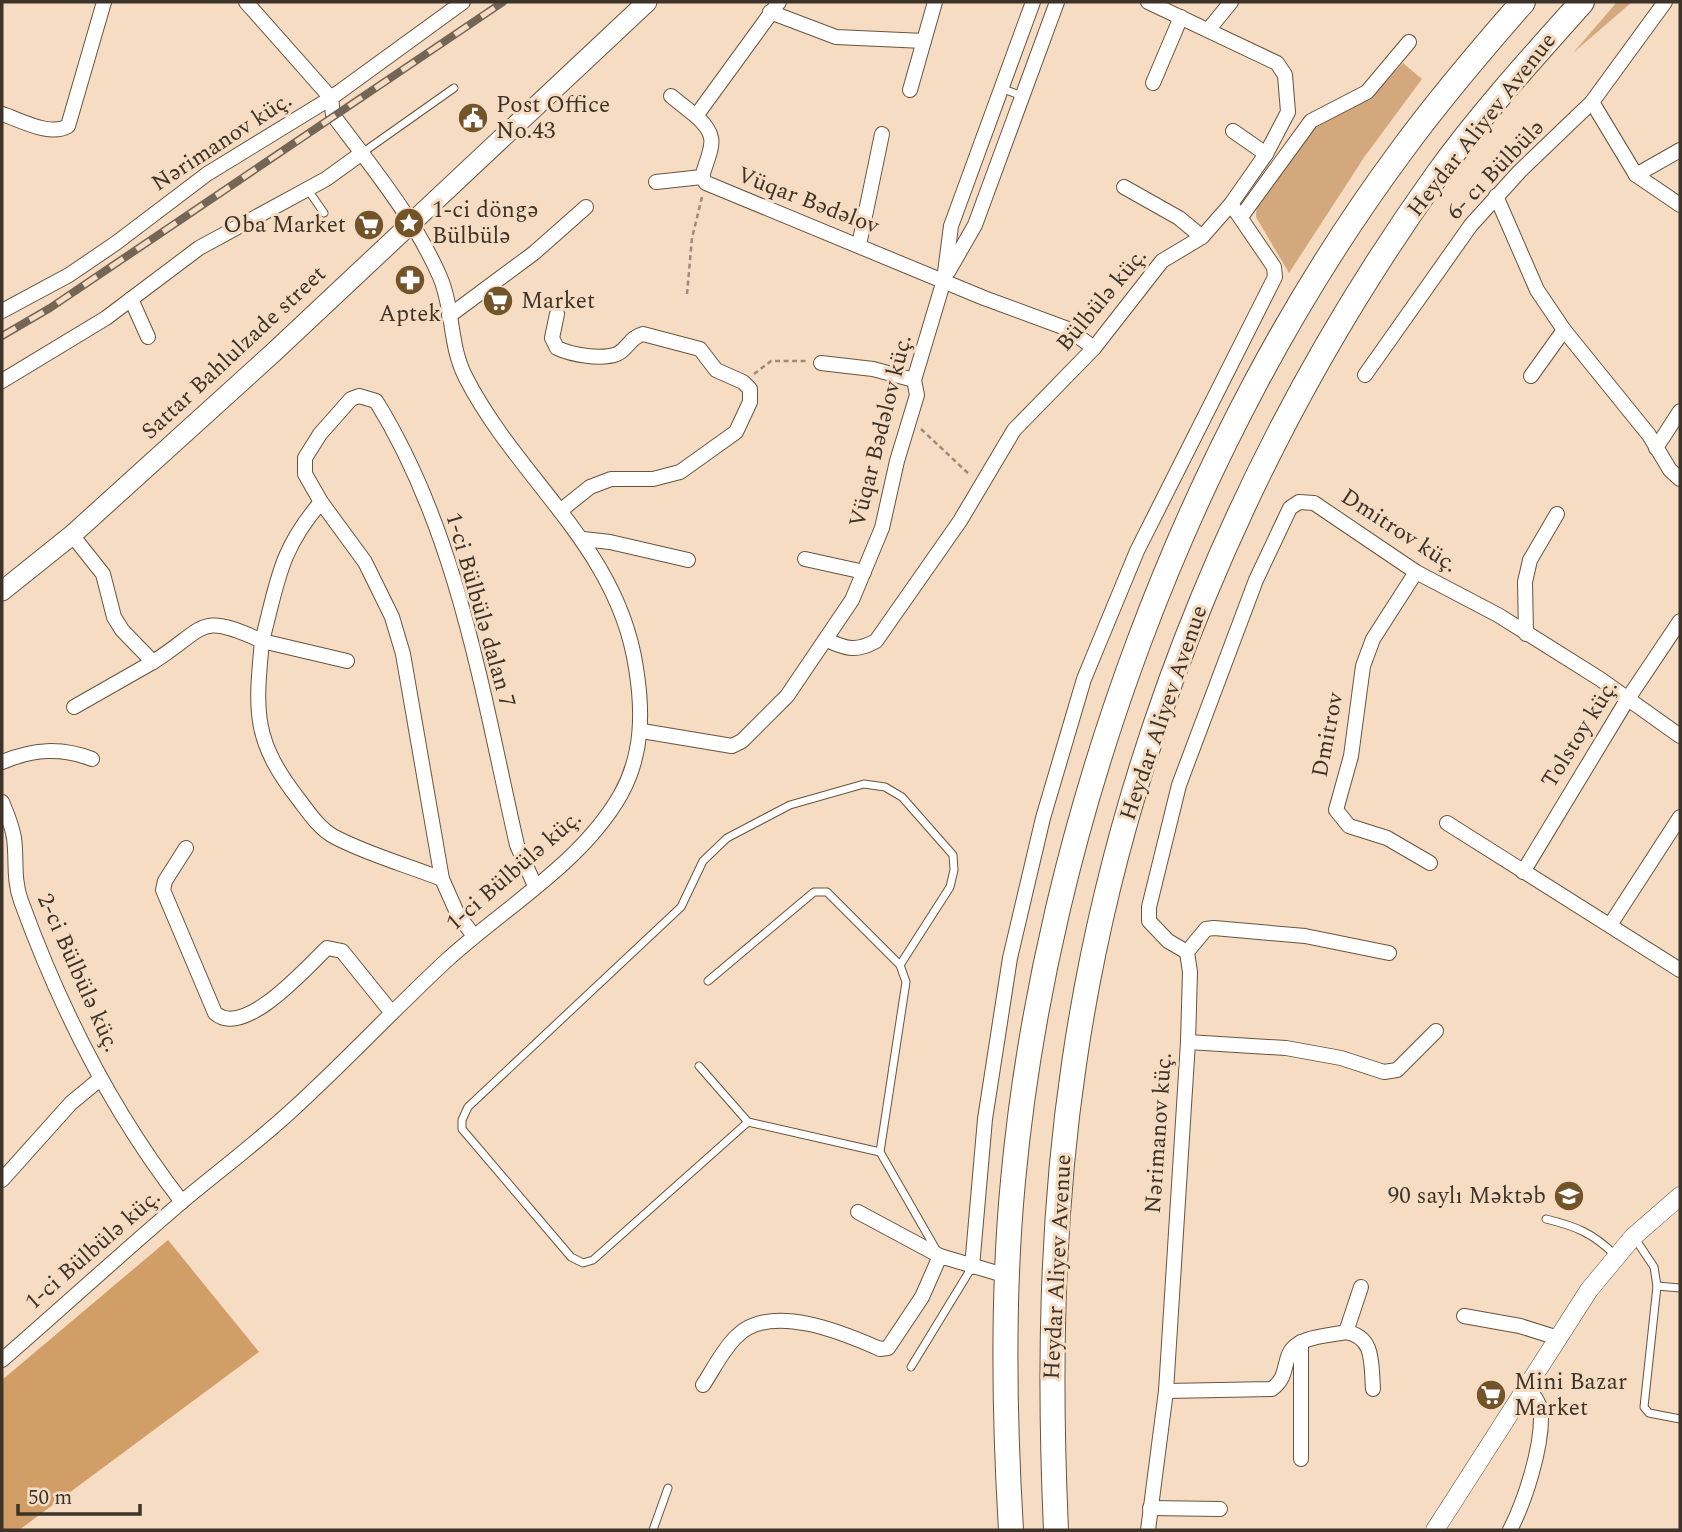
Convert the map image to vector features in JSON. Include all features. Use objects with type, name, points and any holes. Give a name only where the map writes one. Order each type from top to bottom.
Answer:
[{"type":"highway","name":"Heydar Aliyev Avenue","points":[[1011,1530],[1005,1423],[1007,1276],[1013,1181],[1028,1059],[1058,911],[1097,766],[1138,644],[1216,463],[1266,368],[1323,270],[1400,152],[1465,68],[1523,2]]},
{"type":"highway","name":"Heydar Aliyev Avenue","points":[[1056,1530],[1051,1420],[1053,1284],[1060,1184],[1074,1062],[1100,923],[1124,831],[1169,690],[1207,589],[1256,481],[1367,281],[1438,174],[1501,93],[1582,2]]},
{"type":"main road","name":"Sattar Bahlulzade street","points":[[2,591],[72,535],[274,352],[647,2]]},
{"type":"street","points":[[2,114],[51,130],[61,130],[68,126],[104,2]]},
{"type":"street","name":"1-ci Bülbülə küç.","points":[[2,1360],[286,1115],[474,936],[535,886],[600,826],[624,789],[642,731],[636,667],[629,634],[616,597],[583,539],[520,461],[466,378],[451,339],[442,282],[409,223],[334,115],[331,98],[247,2]]},
{"type":"street","name":"Nərimanov küç.","points":[[2,311],[69,275],[207,174],[331,98],[446,7],[463,2]]},
{"type":"street","points":[[910,90],[934,2]]},
{"type":"street","name":"Vüqar Bədəlov küç.","points":[[642,731],[732,746],[743,741],[787,696],[852,600],[888,509],[897,461],[916,395],[914,380],[944,280],[951,226],[1032,2]]},
{"type":"street","points":[[944,280],[975,225],[1057,2]]},
{"type":"street","name":"Bülbülə küç.","points":[[827,640],[848,650],[862,649],[876,641],[946,543],[1014,430],[1094,348],[1162,261],[1202,237],[1231,204],[1266,154],[1288,112],[1285,75],[1277,63],[1148,2]]},
{"type":"street","points":[[1209,29],[1231,2]]},
{"type":"street","name":"6- cı Bülbülə","points":[[1364,375],[1471,225],[1496,196],[1592,102],[1665,2]]},
{"type":"street","points":[[671,96],[696,116],[775,7],[836,37],[924,41]]},
{"type":"street","points":[[1153,83],[1181,17]]},
{"type":"street","points":[[1241,217],[1311,121],[1367,92],[1409,42]]},
{"type":"street","points":[[1592,102],[1636,174],[1680,205]]},
{"type":"street","name":"Vüqar Bədəlov","points":[[696,116],[711,129],[713,136],[704,180],[1068,329],[1094,348]]},
{"type":"street","points":[[1233,131],[1266,154]]},
{"type":"street","points":[[859,245],[882,134]]},
{"type":"street","points":[[1636,174],[1680,150]]},
{"type":"street","points":[[2,382],[83,333],[221,235],[307,189],[362,153]]},
{"type":"street","points":[[656,183],[704,180]]},
{"type":"street","points":[[1124,187],[1179,218],[1202,237]]},
{"type":"street","points":[[1496,196],[1537,290],[1564,330],[1656,448],[1670,470],[1680,479]]},
{"type":"street","points":[[972,1266],[985,1119],[1006,980],[1043,818],[1084,679],[1137,551],[1275,277],[1274,267],[1231,204]]},
{"type":"street","points":[[449,316],[534,253],[586,207]]},
{"type":"street","points":[[131,299],[148,337]]},
{"type":"street","points":[[557,314],[552,338],[557,348],[568,354],[606,356],[619,353],[634,337],[643,334],[700,349],[716,370],[743,382],[750,390],[750,402],[743,421],[728,439],[680,472],[653,479],[611,479],[590,487],[560,511]]},
{"type":"street","points":[[1531,376],[1564,330]]},
{"type":"street","points":[[821,363],[873,369],[914,380]]},
{"type":"street","name":"1-ci Bülbülə dalan 7","points":[[474,936],[458,915],[442,879],[403,654],[392,617],[365,562],[321,502],[305,474],[305,458],[331,418],[351,399],[366,396],[376,401],[405,453],[440,541],[479,682],[517,845],[535,886]]},
{"type":"street","points":[[1656,448],[1680,411]]},
{"type":"street","points":[[321,502],[298,528],[284,554],[262,641],[256,709],[268,752],[284,780],[316,822],[332,835],[442,879]]},
{"type":"street","name":"Dmitrov küç.","points":[[1187,952],[1156,931],[1149,921],[1149,907],[1179,785],[1256,580],[1290,508],[1299,502],[1314,503],[1416,572],[1526,634],[1680,736]]},
{"type":"street","points":[[1526,634],[1525,583],[1530,560],[1558,514]]},
{"type":"street","points":[[72,535],[103,575],[114,617],[122,630],[153,662]]},
{"type":"street","points":[[583,539],[610,542],[688,560]]},
{"type":"street","points":[[805,559],[864,572]]},
{"type":"street","name":"Dmitrov","points":[[1416,572],[1373,639],[1363,666],[1350,756],[1336,810],[1349,827],[1387,838],[1430,863]]},
{"type":"street","name":"Tolstoy küç.","points":[[1522,872],[1627,699],[1680,621]]},
{"type":"street","points":[[74,706],[153,662],[198,628],[208,625],[220,624],[262,641],[347,661]]},
{"type":"street","points":[[2,762],[19,755],[58,749],[92,759]]},
{"type":"street","name":"2-ci Bülbülə küç.","points":[[2,802],[12,828],[13,872],[19,898],[45,962],[100,1079],[143,1149],[182,1202]]},
{"type":"street","points":[[1610,925],[1680,817]]},
{"type":"street","points":[[1447,823],[1680,970]]},
{"type":"street","points":[[186,848],[165,881],[163,890],[215,1013],[222,1019],[230,1021],[267,1004],[327,948],[342,951],[391,1013]]},
{"type":"street","points":[[1187,952],[1206,929],[1213,928],[1305,936],[1389,953]]},
{"type":"street","name":"Nərimanov küç.","points":[[1148,1530],[1166,1391],[1188,1042],[1191,972],[1187,952]]},
{"type":"street","points":[[1188,1042],[1286,1048],[1341,1058],[1384,1072],[1397,1070],[1436,1031]]},
{"type":"street","name":"2-ci Bülbülə küç.","points":[[6,1175],[71,1103],[100,1079]]},
{"type":"street","name":"2-ci Bülbülə küç.","points":[[2,1156],[6,1175]]},
{"type":"street","points":[[1435,1530],[1558,1338],[1616,1255],[1680,1196]]},
{"type":"street","points":[[858,1212],[940,1256],[1007,1276]]},
{"type":"street","points":[[703,1385],[736,1336],[748,1328],[772,1321],[815,1324],[880,1349],[888,1348],[922,1297],[940,1256]]},
{"type":"street","points":[[1346,1332],[1361,1287]]},
{"type":"street","points":[[1464,1316],[1520,1326],[1558,1338]]},
{"type":"street","points":[[1166,1391],[1272,1389],[1284,1380],[1290,1352],[1301,1342],[1346,1332],[1360,1335],[1368,1343],[1373,1389]]},
{"type":"street","points":[[1301,1342],[1301,1459]]},
{"type":"street","points":[[1510,1530],[1526,1491],[1541,1414],[1538,1401],[1527,1387]]},
{"type":"street","points":[[1150,1508],[1220,1508]]},
{"type":"lane","points":[[362,153],[454,88]]},
{"type":"lane","points":[[1001,88],[1022,96]]},
{"type":"lane","points":[[307,189],[324,213]]},
{"type":"lane","points":[[748,1122],[593,1260],[583,1263],[571,1257],[462,1129],[461,1120],[468,1107],[681,908],[703,861],[727,838],[790,805],[864,784],[885,787],[902,797],[953,855],[954,870],[950,887],[900,965]]},
{"type":"lane","points":[[708,981],[814,892],[827,892],[900,965],[906,982],[880,1152],[940,1256]]},
{"type":"lane","points":[[699,1066],[748,1122],[880,1152]]},
{"type":"lane","points":[[1546,1219],[1582,1228],[1597,1236],[1616,1255]]},
{"type":"lane","points":[[1633,1237],[1654,1267],[1657,1286],[1644,1407],[1649,1413],[1680,1419]]},
{"type":"lane","points":[[911,1367],[972,1266]]},
{"type":"lane","points":[[1657,1286],[1680,1288]]},
{"type":"lane","points":[[653,1530],[668,1488]]},
{"type":"path","points":[[687,294],[692,238],[704,180]]},
{"type":"path","points":[[743,382],[771,361],[821,363]]},
{"type":"path","points":[[910,420],[980,484]]},
{"type":"shaded area","points":[[1617,2],[1632,2],[1573,53]]},
{"type":"shaded area","points":[[1403,63],[1422,79],[1365,156],[1289,273],[1256,217],[1257,203],[1318,122],[1370,98]]},
{"type":"shaded area","points":[[168,1240],[259,1352],[19,1530],[2,1530],[2,1380]]},
{"type":"railway","points":[[2,336],[50,308],[503,2]]},
{"type":"place","name":"Post Office No.43","points":[[473,118]]},
{"type":"place","name":"1-ci döngə Bülbülə","points":[[409,223]]},
{"type":"place","name":"Oba Market","points":[[369,225]]},
{"type":"place","name":"Aptek","points":[[410,280]]},
{"type":"place","name":"Market","points":[[498,301]]},
{"type":"place","name":"90 saylı Məktəb","points":[[1569,1196]]},
{"type":"place","name":"Mini Bazar Market","points":[[1491,1395]]}]
